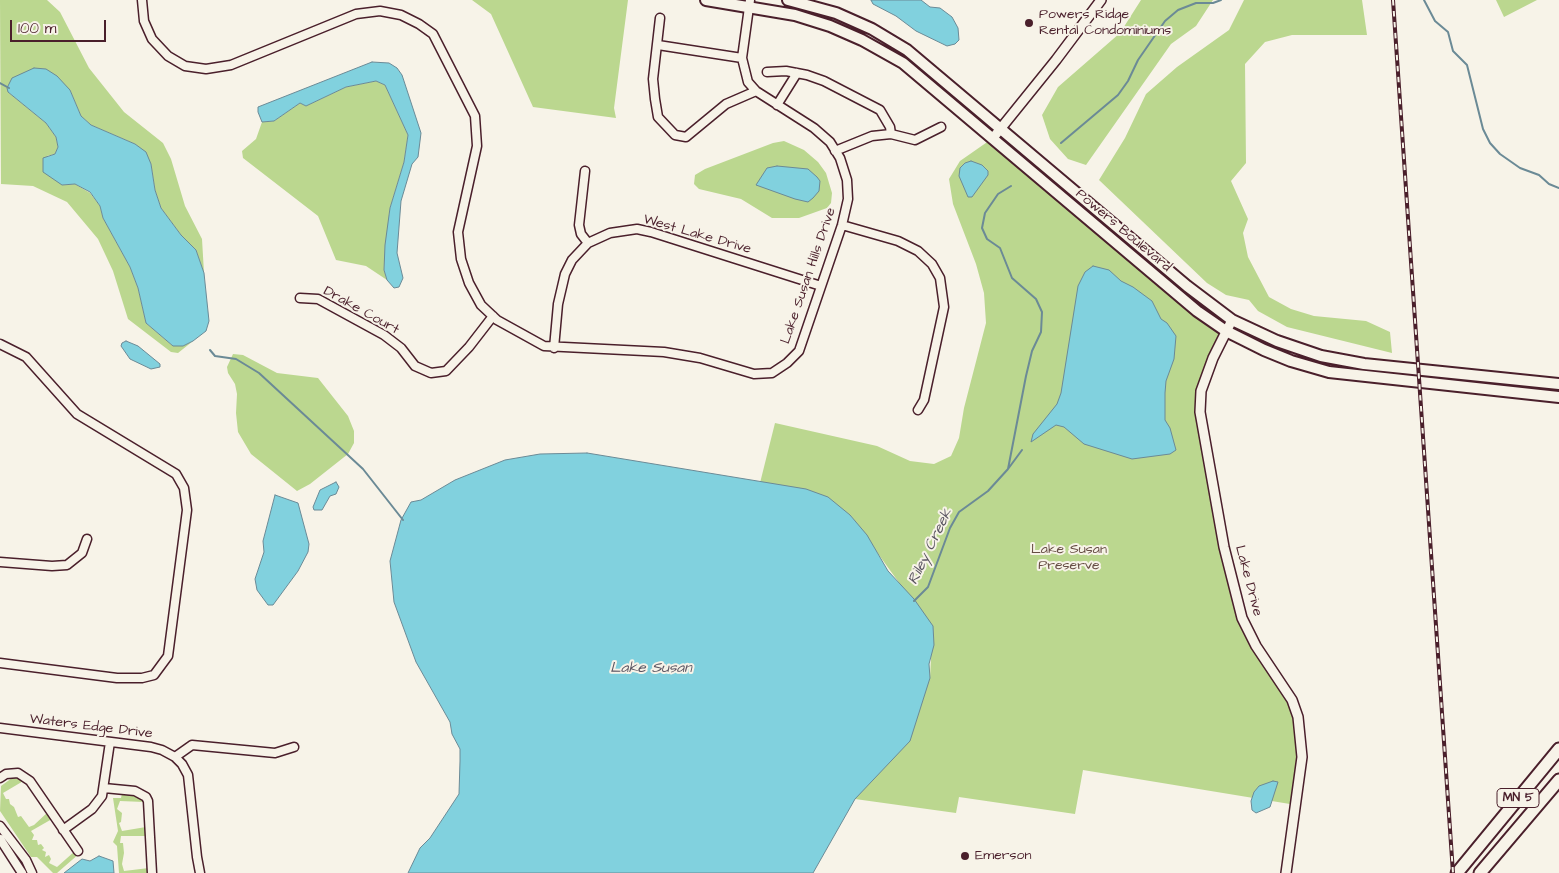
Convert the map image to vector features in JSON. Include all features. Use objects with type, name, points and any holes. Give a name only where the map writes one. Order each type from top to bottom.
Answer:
[{"type":"main road","name":"Powers Boulevard","points":[[706,0],[749,3],[830,26],[862,40],[903,63],[1197,311],[1226,331],[1291,361],[1329,372],[1559,397]]},
{"type":"main road","name":"Powers Boulevard","points":[[788,0],[836,13],[872,29],[907,50],[1001,127],[1184,283],[1232,320],[1277,341],[1321,356],[1364,364],[1559,384]]},
{"type":"main road","name":"MN 5","points":[[1457,873],[1559,749]]},
{"type":"main road","name":"MN 5","points":[[1480,873],[1559,780]]},
{"type":"street","name":"Lake Susan Hills Drive","points":[[142,0],[144,21],[152,39],[168,56],[185,66],[206,69],[231,64],[356,14],[380,12],[401,15],[433,34],[475,116],[478,146],[458,232],[461,259],[469,283],[482,305],[493,316],[526,338],[544,346],[664,352],[700,358],[754,374],[772,373],[787,363],[798,351],[842,224],[848,198],[847,180],[830,142],[814,128],[756,91],[748,82],[742,58],[749,3]]},
{"type":"street","points":[[993,138],[1061,54],[1101,0]]},
{"type":"street","points":[[660,18],[653,80],[655,100],[658,117],[675,136],[686,138],[726,104],[756,91]]},
{"type":"street","points":[[658,45],[742,58]]},
{"type":"street","points":[[767,72],[797,73],[824,81],[880,110],[890,127],[891,134]]},
{"type":"street","points":[[777,105],[797,73]]},
{"type":"street","points":[[835,152],[872,136],[891,134],[915,140],[941,127]]},
{"type":"street","points":[[585,172],[579,225],[581,234],[588,243]]},
{"type":"street","points":[[842,224],[898,241],[918,251],[932,264],[940,278],[944,307],[924,400],[918,410]]},
{"type":"street","name":"West Lake Drive","points":[[554,348],[558,304],[565,274],[572,260],[588,243],[610,233],[636,229],[821,286]]},
{"type":"street","name":"Drake Court","points":[[300,298],[318,299],[384,335],[401,348],[415,366],[431,373],[446,371],[469,347],[493,316]]},
{"type":"street","name":"Lake Drive","points":[[1232,320],[1213,358],[1201,391],[1200,412],[1224,547],[1242,618],[1256,646],[1292,700],[1298,717],[1302,757],[1286,873]]},
{"type":"street","points":[[0,344],[26,358],[77,414],[176,474],[184,488],[187,510],[168,656],[154,675],[142,678],[117,678],[0,663]]},
{"type":"street","points":[[0,562],[67,566],[82,553],[87,539]]},
{"type":"street","name":"Waters Edge Drive","points":[[0,728],[162,750],[175,758]]},
{"type":"street","points":[[63,830],[92,809],[102,796],[110,742]]},
{"type":"street","points":[[200,873],[188,775],[182,764],[175,758],[192,745],[275,753],[294,747]]},
{"type":"street","points":[[0,778],[12,772],[24,776],[78,851]]},
{"type":"street","points":[[104,788],[136,791],[146,797],[152,873]]},
{"type":"street","points":[[0,826],[26,860],[32,873]]},
{"type":"street","points":[[0,839],[22,873]]},
{"type":"green space","points":[[0,0],[47,0],[60,12],[89,68],[124,112],[163,143],[171,159],[185,206],[202,239],[204,273],[196,250],[181,235],[161,208],[155,190],[151,164],[135,144],[91,125],[81,116],[70,90],[8,92],[46,123],[56,137],[58,147],[55,154],[47,156],[62,185],[75,184],[90,193],[100,206],[103,218],[130,267],[138,288],[146,323],[173,346],[183,346],[193,341],[178,353],[171,352],[128,319],[113,271],[98,239],[67,202],[33,186],[1,184]]},
{"type":"green space","points":[[472,0],[628,0],[614,108],[616,118],[533,107],[491,14]]},
{"type":"green space","points":[[1141,0],[1213,0],[1196,26],[1171,44],[1086,165],[1068,159],[1050,139],[1042,115],[1058,87],[1120,33]]},
{"type":"green space","points":[[1244,0],[1362,0],[1367,35],[1292,35],[1265,42],[1245,64],[1246,163],[1231,181],[1248,219],[1243,233],[1248,257],[1269,297],[1291,309],[1314,316],[1366,321],[1390,332],[1392,353],[1287,327],[1258,311],[1249,300],[1226,295],[1207,283],[1099,180],[1125,138],[1146,94],[1177,67],[1229,30]]},
{"type":"green space","points":[[1496,0],[1537,0],[1504,17]]},
{"type":"green space","points":[[376,81],[385,85],[408,135],[404,162],[390,208],[384,270],[387,280],[366,266],[336,260],[318,216],[243,158],[242,151],[256,139],[262,122],[274,121],[300,103],[306,106],[346,87]]},
{"type":"green space","name":"Lake Susan Preserve","points":[[993,138],[1226,331],[1213,358],[1200,412],[1242,618],[1292,700],[1302,755],[1296,805],[1083,770],[1075,814],[959,797],[956,813],[855,799],[930,678],[931,658],[900,584],[850,515],[760,483],[775,423],[877,446],[910,461],[934,464],[951,456],[959,438],[964,408],[986,323],[984,293],[976,264],[953,204],[949,179],[960,161]]},
{"type":"green space","points":[[784,141],[804,150],[818,162],[826,173],[832,193],[831,203],[827,208],[799,218],[772,218],[741,199],[699,189],[694,184],[695,175],[705,169],[773,143]]},
{"type":"green space","points":[[233,354],[243,355],[277,373],[318,378],[348,416],[354,431],[354,443],[348,454],[310,484],[297,491],[251,454],[238,432],[237,394],[235,384],[228,373],[227,367]]},
{"type":"green space","points":[[13,775],[25,780],[3,793],[14,807],[18,817],[21,816],[29,827],[34,825],[48,812],[52,819],[31,831],[34,835],[32,840],[37,840],[38,845],[41,844],[44,848],[42,850],[46,852],[45,857],[49,855],[51,859],[49,863],[57,867],[75,851],[80,853],[57,873],[53,873],[37,857],[31,857],[0,811],[1,786],[12,778]]},
{"type":"green space","points":[[122,793],[137,795],[144,802],[120,801],[117,809],[122,813],[121,822],[119,823],[122,831],[146,827],[146,836],[121,836],[120,843],[123,843],[122,864],[124,871],[149,868],[150,873],[119,873],[117,846],[113,842],[118,831],[113,798],[121,798]]},
{"type":"water","points":[[871,0],[921,0],[930,7],[940,8],[952,17],[958,28],[959,40],[955,44],[947,46],[916,31],[896,16],[873,4]]},
{"type":"water","points":[[372,62],[389,63],[397,68],[402,75],[421,133],[418,157],[412,164],[401,201],[397,253],[403,278],[399,287],[394,288],[387,280],[384,270],[385,245],[390,208],[404,162],[408,135],[385,85],[376,81],[346,87],[306,106],[300,103],[274,121],[262,122],[258,112],[258,107]]},
{"type":"water","points":[[34,68],[46,69],[57,76],[70,90],[81,116],[91,125],[135,144],[146,152],[151,164],[155,190],[161,208],[181,235],[196,250],[204,273],[209,321],[206,331],[193,341],[183,346],[173,346],[146,323],[138,288],[130,267],[103,218],[100,206],[90,192],[75,184],[62,185],[43,172],[43,158],[55,154],[58,147],[56,137],[46,123],[8,92],[7,88],[12,78]]},
{"type":"water","points":[[971,161],[982,165],[988,171],[988,175],[972,197],[968,197],[959,176],[960,168],[965,163]]},
{"type":"water","points":[[777,166],[808,169],[820,181],[819,191],[808,202],[756,185],[767,168]]},
{"type":"water","points":[[1093,266],[1109,270],[1121,281],[1152,301],[1161,319],[1167,323],[1176,336],[1174,359],[1166,381],[1165,393],[1165,420],[1170,428],[1176,450],[1170,454],[1132,459],[1084,444],[1064,427],[1056,425],[1031,442],[1033,434],[1057,404],[1061,393],[1078,286],[1085,272]]},
{"type":"water","points":[[126,341],[138,346],[160,364],[160,367],[151,369],[130,359],[121,346]]},
{"type":"water","name":"Lake Susan","points":[[587,453],[806,489],[828,497],[850,515],[867,535],[888,571],[914,599],[933,626],[934,645],[929,664],[930,678],[910,741],[855,799],[813,873],[408,873],[420,848],[430,838],[459,794],[460,749],[452,734],[450,722],[416,662],[394,602],[390,561],[401,520],[411,502],[421,500],[455,480],[505,460],[540,454]]},
{"type":"water","points":[[336,482],[339,487],[336,494],[330,496],[322,510],[314,510],[313,507],[320,490]]},
{"type":"water","points":[[275,495],[298,503],[309,544],[308,552],[298,571],[273,605],[268,605],[257,590],[255,579],[264,552],[263,541]]},
{"type":"water","points":[[1273,781],[1278,782],[1270,807],[1256,813],[1252,810],[1251,801],[1254,792],[1259,786]]},
{"type":"water","points":[[99,856],[113,861],[114,873],[64,873],[82,859],[90,861]]},
{"type":"waterway","name":"Riley Creek","points":[[1061,143],[1118,95],[1128,81],[1138,60],[1165,21],[1178,10],[1196,3],[1213,3],[1221,0]]},
{"type":"waterway","name":"Riley Creek","points":[[1424,0],[1435,21],[1448,32],[1453,51],[1467,65],[1483,129],[1490,143],[1500,154],[1520,168],[1539,175],[1549,184],[1559,188]]},
{"type":"waterway","points":[[0,83],[9,88]]},
{"type":"waterway","name":"Riley Creek","points":[[914,601],[928,587],[950,528],[959,512],[988,491],[1008,469],[1032,351],[1041,332],[1042,312],[1036,299],[1012,278],[1000,248],[987,239],[982,228],[985,213],[998,194],[1011,186]]},
{"type":"waterway","points":[[210,350],[215,356],[236,359],[259,373],[363,469],[403,520]]},
{"type":"waterway","points":[[1008,469],[1022,450]]},
{"type":"railway","points":[[1393,0],[1453,873]]},
{"type":"place","name":"Powers Ridge Rental Condominiums","points":[[1029,23]]},
{"type":"place","name":"Emerson","points":[[965,856]]}]
